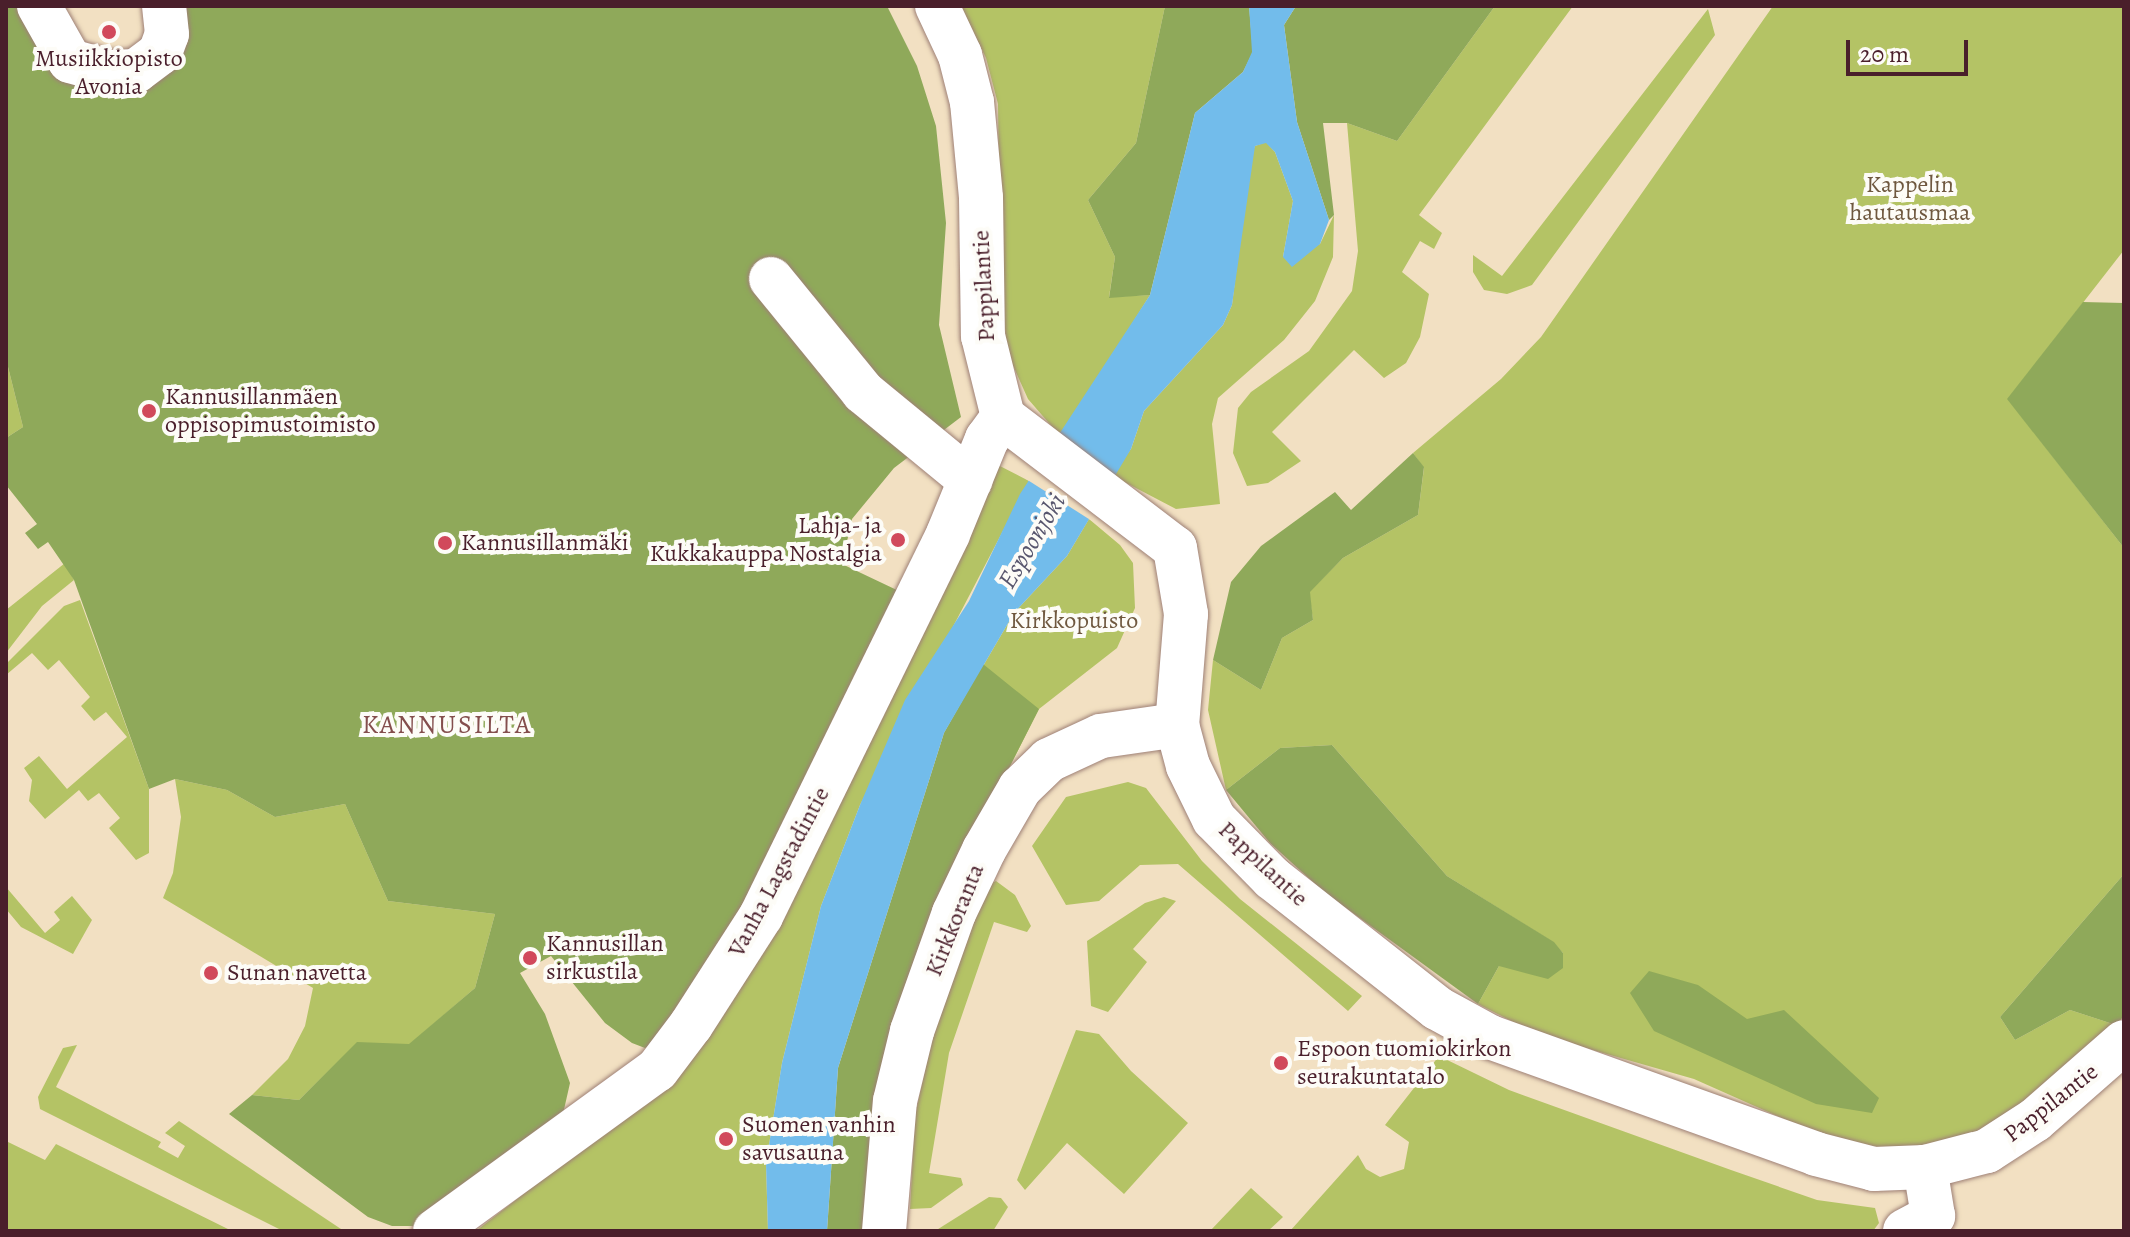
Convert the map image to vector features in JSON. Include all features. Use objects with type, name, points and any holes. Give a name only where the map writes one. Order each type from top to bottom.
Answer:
[{"type":"street","points":[[39,6],[70,61],[110,72],[136,71],[160,53],[167,34],[164,6]]},
{"type":"street","name":"Pappilantie","points":[[937,6],[960,55],[972,102],[981,198],[983,336],[1013,426],[1158,532],[1175,548],[1183,574],[1186,614],[1177,725],[1188,766],[1214,819],[1272,878],[1455,1019],[1490,1037],[1816,1154],[1874,1169],[1925,1167],[1987,1151],[2035,1120],[2124,1042]]},
{"type":"street","points":[[771,279],[863,392],[970,480]]},
{"type":"street","name":"Vanha Lagstadintie","points":[[435,1231],[657,1070],[691,1025],[761,916],[987,439],[1013,426]]},
{"type":"street","name":"Kirkkoranta","points":[[884,1231],[895,1101],[912,1031],[954,913],[1013,800],[1049,760],[1074,746],[1101,736],[1177,725]]},
{"type":"street","points":[[1925,1167],[1929,1226]]},
{"type":"green space","points":[[6,6],[30,6],[134,81],[180,6],[887,6],[917,66],[936,126],[946,223],[939,325],[961,417],[894,468],[852,519],[842,564],[901,592],[791,827],[659,1044],[645,1048],[632,1043],[605,1023],[551,956],[520,973],[545,1014],[570,1083],[563,1114],[419,1226],[392,1226],[368,1217],[229,1114],[252,1095],[299,1100],[357,1042],[409,1044],[475,988],[495,914],[388,901],[345,804],[275,817],[227,790],[175,779],[149,789],[74,580],[48,542],[38,549],[25,533],[37,524],[6,485],[6,438],[23,427],[6,359]]},
{"type":"green space","points":[[961,6],[1165,6],[1136,143],[1088,200],[1115,257],[1109,297],[1150,295],[1061,437],[1028,399],[1007,352],[1000,268],[998,104],[986,58]]},
{"type":"green space","points":[[1165,6],[1249,6],[1253,52],[1243,72],[1195,113],[1150,295],[1109,298],[1115,257],[1088,200],[1136,143]]},
{"type":"green space","points":[[1296,6],[1495,6],[1397,141],[1347,123],[1323,123],[1334,215],[1329,220],[1297,122],[1284,25]]},
{"type":"green space","points":[[1495,6],[1573,6],[1419,215],[1442,233],[1434,249],[1420,241],[1402,272],[1429,294],[1420,337],[1406,363],[1384,378],[1354,350],[1272,432],[1301,461],[1268,483],[1247,486],[1233,453],[1238,408],[1251,392],[1309,351],[1352,291],[1358,251],[1347,123],[1397,141]]},
{"type":"green space","name":"Kappelin hautausmaa","points":[[1773,6],[2124,6],[2124,250],[2008,399],[2124,548],[2124,874],[2000,1017],[2015,1040],[2070,1010],[2116,1025],[2046,1093],[1970,1137],[1896,1154],[1838,1143],[1694,1079],[1537,1034],[1478,1004],[1499,966],[1563,953],[1553,942],[1447,876],[1332,745],[1280,748],[1226,790],[1208,710],[1213,660],[1261,690],[1282,638],[1313,620],[1309,592],[1343,558],[1418,515],[1424,468],[1413,453],[1501,379],[1541,337]]},
{"type":"green space","points":[[1708,9],[1715,35],[1532,285],[1507,294],[1484,290],[1473,272],[1473,255],[1502,276]]},
{"type":"green space","points":[[1266,142],[1275,152],[1293,201],[1283,257],[1320,244],[1334,215],[1333,257],[1315,301],[1284,340],[1218,398],[1212,424],[1220,504],[1176,509],[1111,475],[1131,449],[1144,411],[1223,325],[1232,305],[1250,159],[1255,146]]},
{"type":"green space","points":[[2083,302],[2124,303],[2124,548],[2007,399]]},
{"type":"green space","points":[[6,359],[23,427],[6,438]]},
{"type":"green space","points":[[1413,453],[1424,467],[1418,515],[1343,558],[1310,592],[1313,620],[1282,638],[1261,690],[1213,660],[1231,582],[1261,546],[1335,492],[1351,510]]},
{"type":"green space","points":[[994,463],[1029,481],[860,805],[821,906],[782,1063],[766,1164],[768,1231],[476,1231],[683,1069]]},
{"type":"green space","name":"Kirkkopuisto","points":[[1089,519],[1120,545],[1133,563],[1135,608],[1117,648],[1039,709],[976,833],[827,1231],[944,733],[1014,613],[1067,556]]},
{"type":"green space","points":[[65,563],[74,580],[42,606],[6,653],[6,610]]},
{"type":"green space","points":[[80,600],[149,789],[149,853],[136,860],[109,828],[120,818],[99,793],[88,801],[79,790],[45,819],[29,801],[32,780],[24,768],[39,756],[67,789],[127,737],[106,712],[94,721],[81,706],[90,697],[59,660],[48,670],[32,653],[6,675],[6,664],[64,606]]},
{"type":"green space","name":"Kirkkopuisto","points":[[983,664],[1039,709],[976,833],[874,1231],[827,1231],[838,1068],[944,733]]},
{"type":"green space","points":[[1332,745],[1447,876],[1554,942],[1563,953],[1563,968],[1548,979],[1499,966],[1478,1004],[1324,892],[1270,843],[1226,790],[1280,748]]},
{"type":"green space","points":[[175,779],[227,790],[275,817],[345,804],[388,901],[495,914],[475,988],[409,1045],[357,1043],[299,1100],[252,1095],[288,1059],[305,1026],[313,988],[163,898],[173,873],[181,817]]},
{"type":"green space","points":[[1128,782],[1146,788],[1202,861],[1240,899],[1362,996],[1348,1011],[1178,864],[1140,865],[1099,901],[1066,905],[1032,846],[1066,797]]},
{"type":"green space","points":[[2124,874],[2124,1016],[2116,1025],[2070,1010],[2015,1040],[2000,1017]]},
{"type":"green space","points":[[996,881],[1015,895],[1031,926],[1027,932],[994,922],[949,1053],[929,1173],[961,1178],[963,1185],[931,1208],[910,1209],[915,1116],[930,1047],[960,949],[990,884]]},
{"type":"green space","points":[[6,887],[45,933],[60,920],[54,912],[72,896],[92,920],[73,954],[21,927],[6,909]]},
{"type":"green space","points":[[1164,897],[1176,901],[1133,949],[1147,962],[1108,1012],[1091,1006],[1087,941],[1145,903]]},
{"type":"green space","points":[[1649,971],[1698,985],[1747,1019],[1784,1010],[1879,1098],[1872,1113],[1816,1104],[1654,1031],[1630,993]]},
{"type":"green space","points":[[1076,1030],[1099,1034],[1131,1071],[1188,1123],[1124,1194],[1067,1143],[1025,1190],[1017,1180]]},
{"type":"green space","points":[[77,1045],[56,1087],[161,1142],[158,1147],[178,1158],[185,1146],[165,1133],[179,1121],[344,1231],[283,1231],[40,1109],[38,1097],[63,1048]]},
{"type":"green space","points":[[1439,1056],[1509,1090],[1817,1200],[1875,1208],[1879,1223],[1873,1231],[1290,1231],[1358,1155],[1366,1169],[1380,1177],[1404,1169],[1409,1142],[1385,1125]]},
{"type":"green space","points":[[6,1141],[45,1160],[56,1144],[232,1231],[6,1231]]},
{"type":"green space","points":[[1251,1188],[1283,1217],[1268,1231],[1210,1231]]},
{"type":"green space","points":[[989,1197],[1001,1198],[1008,1207],[993,1231],[935,1231]]},
{"type":"water","name":"Espoonjoki","points":[[1249,6],[1296,6],[1284,25],[1297,122],[1329,220],[1320,244],[1292,267],[1283,257],[1293,201],[1275,152],[1266,143],[1255,146],[1232,305],[1223,325],[1144,411],[1131,449],[1067,556],[1014,613],[944,733],[838,1068],[827,1231],[768,1231],[766,1164],[782,1063],[821,906],[860,805],[905,700],[969,601],[1020,494],[1150,295],[1195,113],[1243,72],[1252,52]]},
{"type":"pier","points":[[1057,435],[1115,478],[1092,521],[1026,479]]},
{"type":"place","name":"Musiikkiopisto Avonia","points":[[109,32]]},
{"type":"place","name":"Kannusillanmäen oppisopimustoimisto","points":[[149,411]]},
{"type":"place","name":"Lahja- ja Kukkakauppa Nostalgia","points":[[898,540]]},
{"type":"place","name":"Kannusillanmäki","points":[[445,543]]},
{"type":"place","name":"Kannusillan sirkustila","points":[[530,958]]},
{"type":"place","name":"Sunan navetta","points":[[211,973]]},
{"type":"place","name":"Espoon tuomiokirkon seurakuntatalo","points":[[1281,1063]]},
{"type":"place","name":"Suomen vanhin savusauna","points":[[726,1139]]},
{"type":"district","name":"KANNUSILTA","points":[[447,725]]}]
